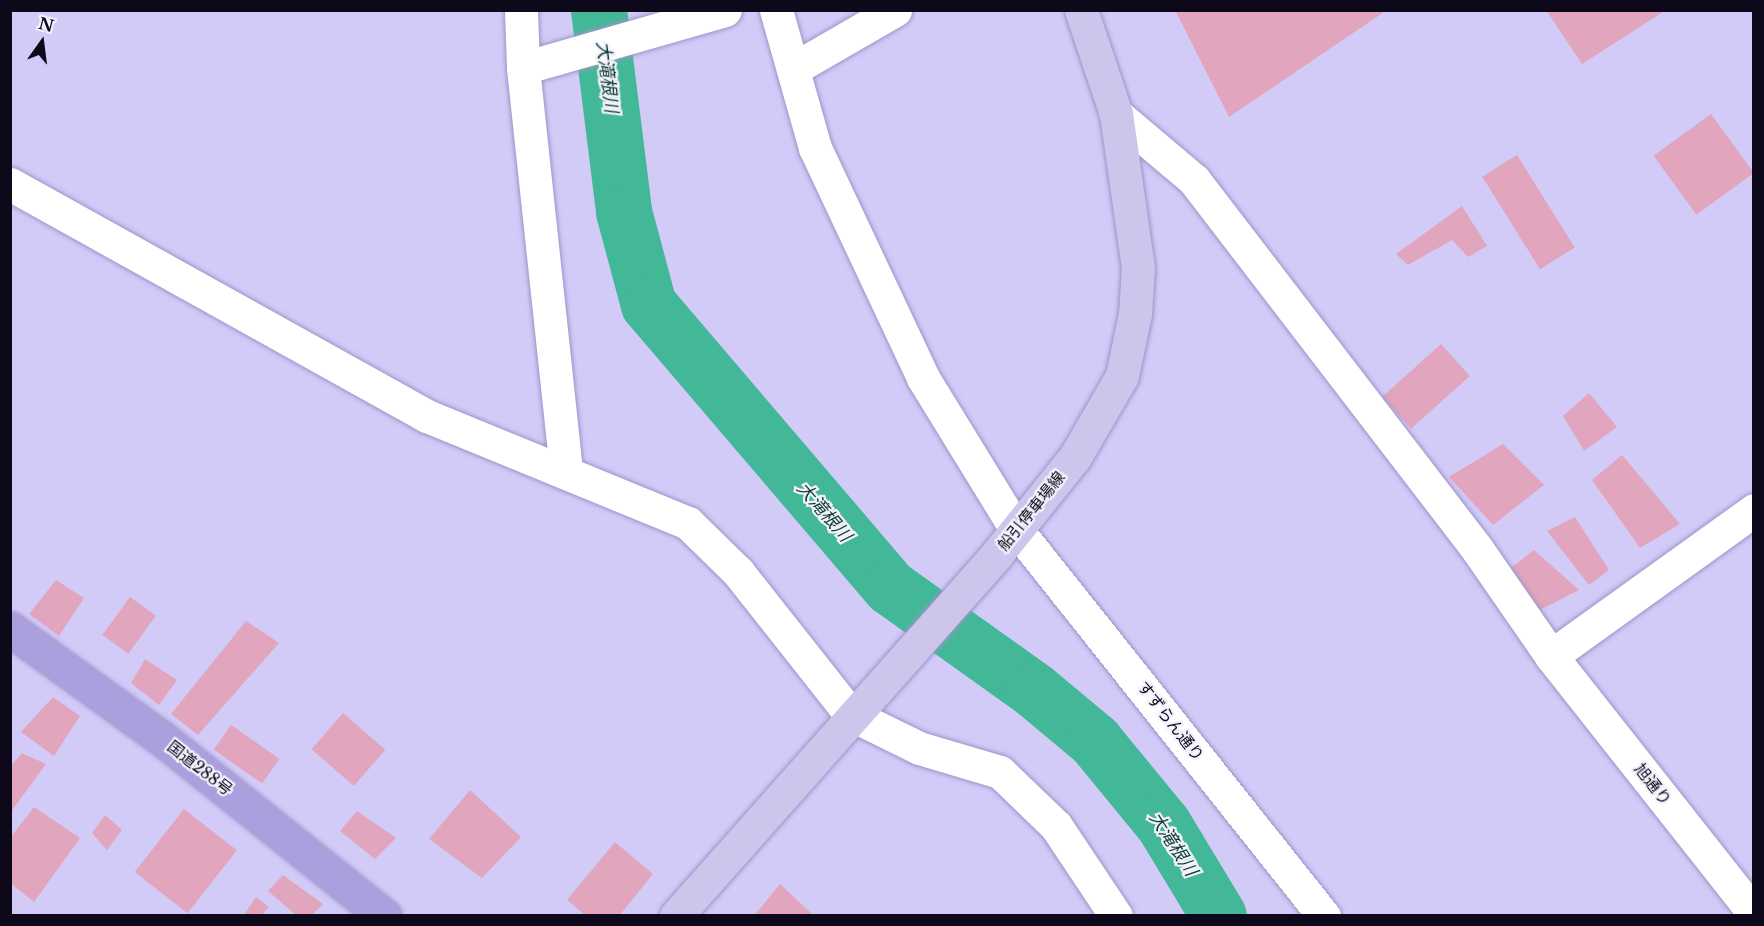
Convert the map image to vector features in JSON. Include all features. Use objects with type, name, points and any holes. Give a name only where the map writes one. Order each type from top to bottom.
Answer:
[{"type":"highway","name":"国道288号","points":[[10,629],[160,737],[384,915]]},
{"type":"main road","name":"船引停車場線","points":[[676,915],[850,714],[1007,541],[1075,457],[1122,376],[1135,314],[1138,268],[1116,114],[1081,10]]},
{"type":"street","points":[[521,10],[523,68],[566,472]]},
{"type":"street","points":[[523,68],[563,60],[725,10]]},
{"type":"street","name":"すずらん通り","points":[[776,10],[815,148],[879,289],[1007,541],[1324,915]]},
{"type":"street","points":[[793,69],[895,10]]},
{"type":"street","name":"旭通り","points":[[1116,114],[1194,180],[1477,549],[1551,656],[1754,913]]},
{"type":"street","points":[[10,184],[427,416],[688,523],[738,572],[850,714],[919,748],[1000,772],[1056,826],[1116,915]]},
{"type":"street","points":[[1551,656],[1754,510]]},
{"type":"building","points":[[1175,10],[1387,10],[1229,117]]},
{"type":"building","points":[[1546,10],[1666,10],[1582,64]]},
{"type":"building","points":[[1711,114],[1754,173],[1696,215],[1654,156]]},
{"type":"building","points":[[1517,155],[1575,247],[1540,269],[1482,177]]},
{"type":"building","points":[[1462,206],[1487,246],[1468,257],[1452,240],[1408,265],[1396,254]]},
{"type":"building","points":[[1441,344],[1470,376],[1411,429],[1382,397]]},
{"type":"building","points":[[1589,393],[1617,427],[1584,451],[1563,416]]},
{"type":"building","points":[[1503,444],[1544,485],[1493,525],[1449,477]]},
{"type":"building","points":[[1622,455],[1680,524],[1640,548],[1592,480]]},
{"type":"building","points":[[1575,517],[1609,570],[1589,585],[1547,531]]},
{"type":"building","points":[[1534,550],[1579,590],[1540,610],[1511,568]]},
{"type":"building","points":[[56,580],[84,598],[59,636],[29,614]]},
{"type":"building","points":[[130,597],[156,616],[128,654],[102,635]]},
{"type":"building","points":[[246,621],[279,643],[198,735],[171,714]]},
{"type":"building","points":[[145,659],[177,680],[159,705],[131,683]]},
{"type":"building","points":[[53,697],[80,716],[54,756],[21,732]]},
{"type":"building","points":[[343,713],[385,750],[354,786],[312,749]]},
{"type":"building","points":[[231,725],[279,759],[262,783],[214,750]]},
{"type":"building","points":[[22,753],[46,764],[10,813],[10,767]]},
{"type":"building","points":[[470,790],[521,837],[482,878],[429,839]]},
{"type":"building","points":[[34,807],[80,838],[34,902],[10,883],[10,838]]},
{"type":"building","points":[[184,809],[237,850],[188,913],[135,872]]},
{"type":"building","points":[[357,811],[396,838],[375,859],[340,831]]},
{"type":"building","points":[[105,815],[122,830],[107,850],[92,833]]},
{"type":"building","points":[[615,842],[653,874],[619,916],[586,916],[567,900]]},
{"type":"building","points":[[283,875],[323,904],[311,916],[297,916],[268,891]]},
{"type":"building","points":[[780,884],[814,916],[754,916]]},
{"type":"building","points":[[256,897],[269,907],[261,916],[243,916]]},
{"type":"waterway","name":"大滝根川","points":[[599,10],[624,212],[649,305],[891,588],[1034,690],[1095,741],[1164,825],[1219,916]]}]
